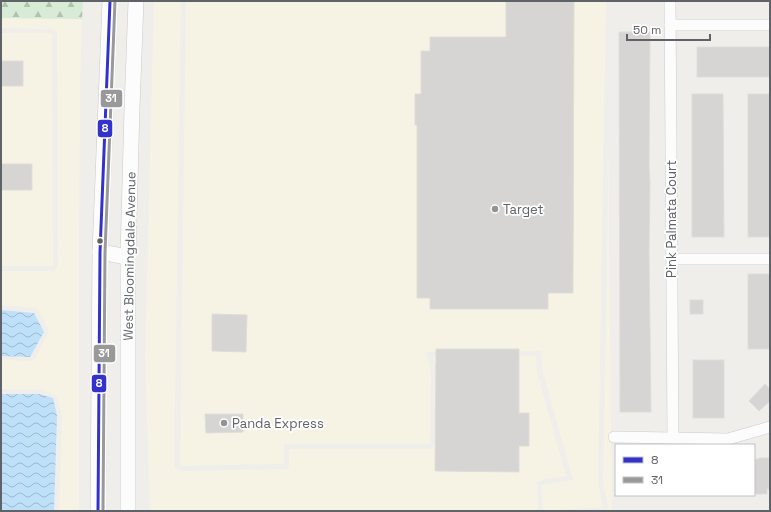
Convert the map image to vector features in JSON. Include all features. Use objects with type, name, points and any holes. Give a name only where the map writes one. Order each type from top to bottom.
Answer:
[{"type":"main road","name":"West Bloomingdale Avenue","points":[[98,511],[100,252],[110,1]]},
{"type":"main road","name":"West Bloomingdale Avenue","points":[[128,511],[128,256],[136,1]]},
{"type":"main road","points":[[100,252],[128,256]]},
{"type":"street","name":"Pink Palmata Court","points":[[670,1],[673,438]]},
{"type":"street","points":[[670,25],[770,25]]},
{"type":"street","points":[[672,259],[770,259]]},
{"type":"street","points":[[614,437],[728,439],[770,427]]},
{"type":"shaded area","points":[[154,1],[181,1],[175,469],[180,471],[286,469],[289,466],[289,449],[432,449],[435,444],[437,371],[433,357],[536,356],[537,373],[566,476],[537,482],[538,511],[150,511],[145,357]]},
{"type":"shaded area","points":[[186,1],[606,1],[598,482],[602,504],[604,507],[543,511],[541,485],[573,480],[543,372],[541,351],[426,352],[431,371],[430,444],[284,444],[284,464],[180,466]]},
{"type":"shaded area","points":[[1,18],[82,19],[79,229],[79,511],[59,511],[62,416],[57,396],[41,389],[1,389],[1,360],[31,361],[35,359],[49,331],[36,308],[1,305],[1,271],[53,271],[57,269],[58,266],[57,32],[52,29],[1,28]]},
{"type":"shaded area","points":[[1,33],[52,33],[53,266],[1,266]]},
{"type":"shaded area","points":[[609,140],[612,511],[607,511],[609,507],[603,482]]},
{"type":"green space","points":[[1,1],[83,1],[82,19],[1,18]]},
{"type":"water","points":[[1,310],[34,313],[44,332],[30,357],[1,356]]},
{"type":"water","points":[[1,394],[39,394],[53,398],[57,416],[54,511],[1,511]]},
{"type":"building","name":"Target","points":[[506,1],[574,1],[573,293],[548,293],[548,309],[430,309],[430,298],[417,298],[417,125],[415,125],[415,94],[421,94],[421,51],[430,51],[430,37],[506,37]]},
{"type":"building","points":[[619,32],[650,32],[649,249],[651,412],[620,412]]},
{"type":"building","points":[[697,47],[770,47],[770,77],[697,77]]},
{"type":"building","points":[[1,61],[23,61],[23,86],[1,86]]},
{"type":"building","points":[[692,94],[723,94],[724,237],[692,237]]},
{"type":"building","points":[[748,94],[770,94],[770,237],[748,237]]},
{"type":"building","points":[[1,164],[32,164],[32,190],[1,190]]},
{"type":"building","points":[[748,274],[770,274],[770,349],[748,349]]},
{"type":"building","points":[[690,300],[703,300],[703,314],[690,314]]},
{"type":"building","points":[[212,314],[247,315],[246,352],[212,351]]},
{"type":"building","points":[[436,349],[519,349],[519,413],[529,413],[529,446],[519,446],[519,472],[435,471]]},
{"type":"building","points":[[693,360],[724,360],[724,418],[693,418]]},
{"type":"building","points":[[765,384],[770,389],[770,401],[759,411],[749,401]]},
{"type":"building","name":"Panda Express","points":[[205,414],[243,414],[243,432],[206,433]]},
{"type":"building","points":[[769,458],[769,489],[767,489],[767,494],[755,494],[755,459]]},
{"type":"transit line","name":"8","points":[[98,511],[100,252],[110,1]]},
{"type":"transit line","name":"31","points":[[103,511],[105,252],[115,1]]},
{"type":"place","name":"Target","points":[[495,209]]},
{"type":"place","name":"Panda Express","points":[[224,423]]}]
